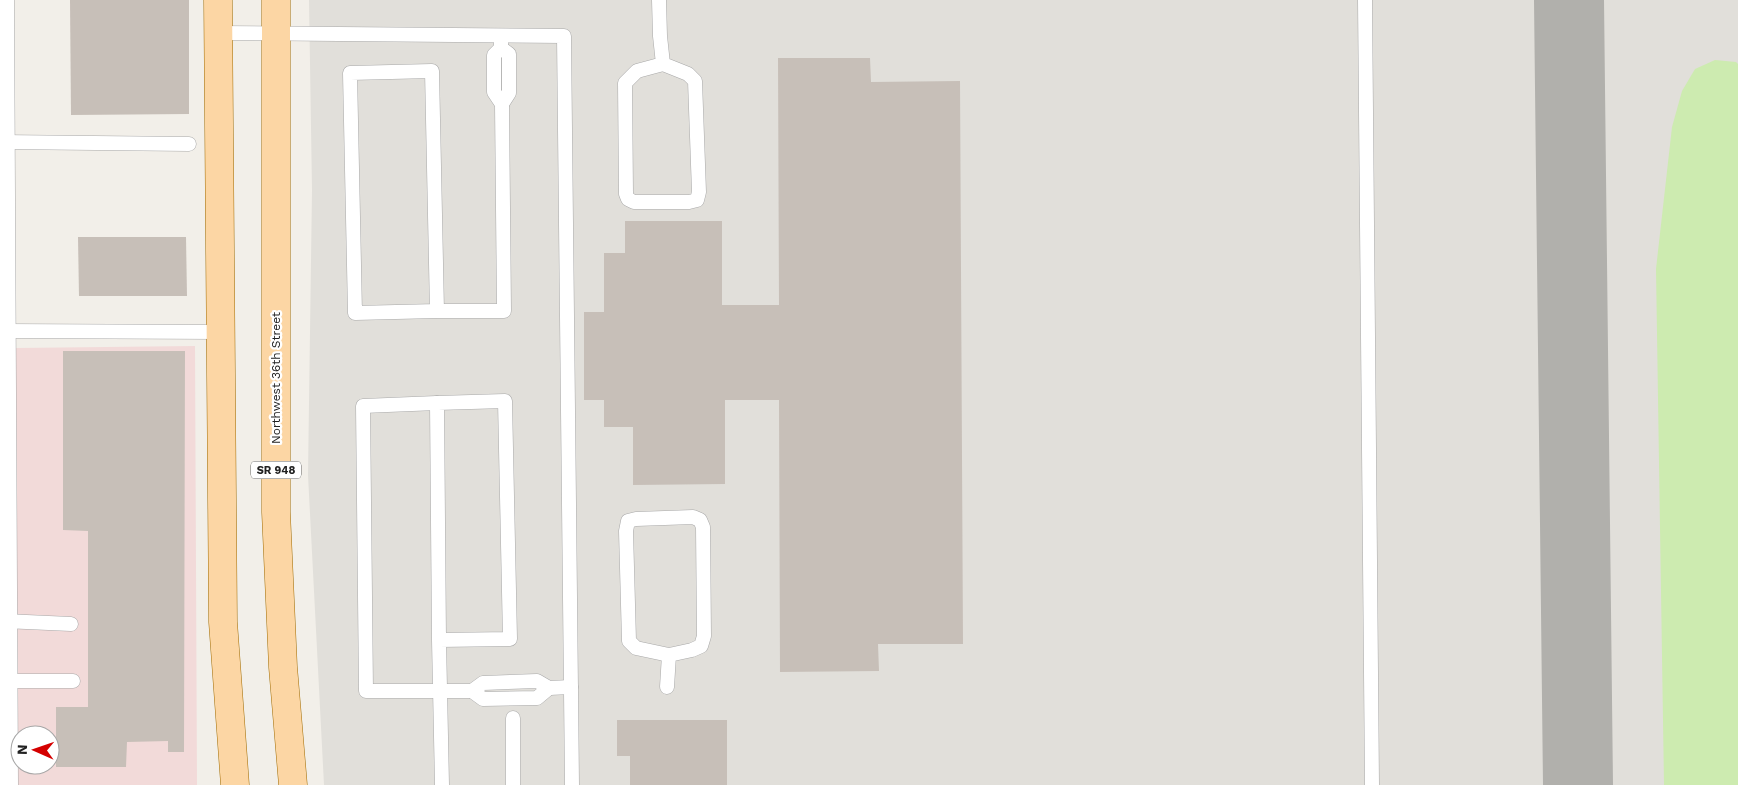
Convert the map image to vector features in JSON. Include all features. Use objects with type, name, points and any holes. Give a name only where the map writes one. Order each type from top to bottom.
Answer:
[{"type":"main road","points":[[218,0],[223,622],[235,785]]},
{"type":"main road","name":"Northwest 36th Street","points":[[276,0],[277,521],[283,667],[293,785]]},
{"type":"street","points":[[0,0],[4,785]]},
{"type":"lane","points":[[659,0],[663,64]]},
{"type":"lane","points":[[1365,0],[1372,785]]},
{"type":"lane","points":[[218,33],[502,42],[564,36],[572,785]]},
{"type":"lane","points":[[437,312],[432,71],[350,73],[355,313],[437,312],[504,311],[502,104],[509,93],[509,54],[502,42]]},
{"type":"lane","points":[[663,64],[688,74],[695,81],[699,192],[697,200],[689,202],[634,202],[628,200],[626,194],[624,83],[637,70],[663,64]]},
{"type":"lane","points":[[1,142],[189,144]]},
{"type":"lane","points":[[2,332],[220,332]]},
{"type":"lane","points":[[438,640],[510,639],[505,401],[364,406],[366,691],[472,691],[483,683],[537,681],[549,688],[571,687]]},
{"type":"lane","points":[[437,403],[438,640],[442,785]]},
{"type":"lane","points":[[693,517],[700,520],[704,527],[704,636],[701,646],[669,656],[636,648],[629,641],[626,530],[628,521],[636,519],[693,517]]},
{"type":"lane","points":[[3,605],[71,624]]},
{"type":"lane","points":[[667,687],[669,656]]},
{"type":"lane","points":[[4,681],[73,681]]},
{"type":"lane","points":[[513,718],[513,785]]},
{"type":"shaded area","points":[[309,0],[1738,0],[1738,785],[324,785],[308,475],[312,190]]},
{"type":"shaded area","points":[[195,346],[197,785],[10,785],[10,775],[60,775],[60,725],[11,725],[16,348]]},
{"type":"green space","points":[[1715,60],[1736,62],[1738,64],[1738,785],[1664,785],[1656,269],[1672,127],[1682,91],[1695,69]]},
{"type":"building","points":[[70,0],[189,0],[189,114],[71,115]]},
{"type":"building","points":[[778,58],[870,58],[871,82],[960,81],[963,644],[878,644],[879,671],[780,672],[779,400],[725,400],[725,484],[633,485],[633,427],[604,427],[604,400],[584,400],[584,312],[604,312],[604,253],[625,253],[625,221],[722,221],[722,305],[779,305]]},
{"type":"building","points":[[78,237],[186,237],[187,296],[79,296]]},
{"type":"building","points":[[63,351],[185,351],[184,752],[168,752],[168,741],[127,742],[126,767],[60,767],[60,725],[56,725],[56,707],[88,707],[88,531],[63,530]]},
{"type":"building","points":[[617,720],[727,720],[727,785],[630,785],[630,756],[617,756]]},
{"type":"taxiway","points":[[1569,0],[1578,785]]}]
